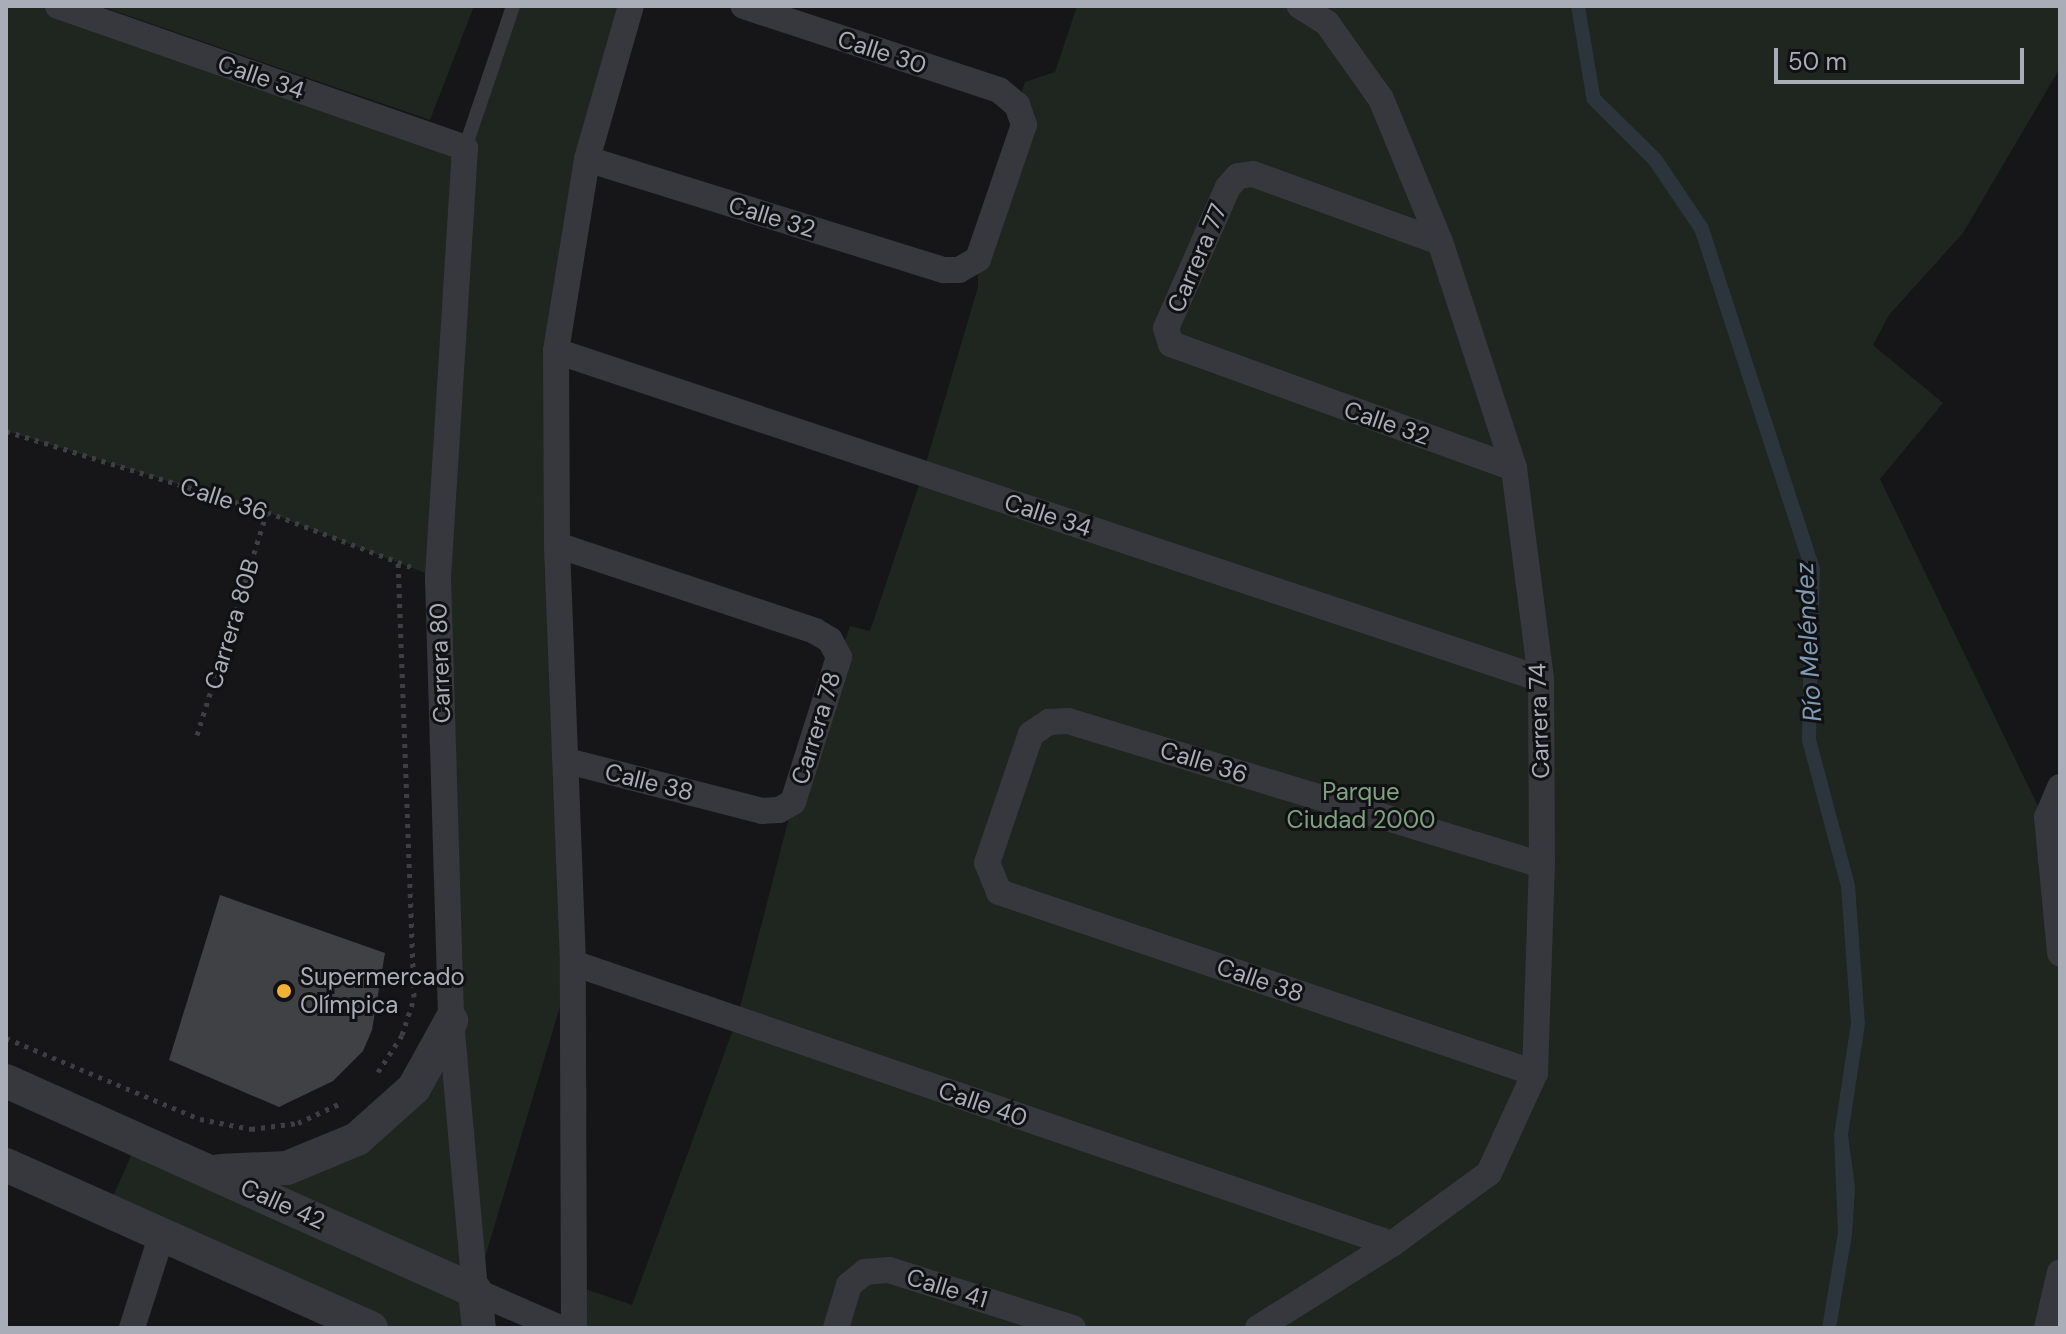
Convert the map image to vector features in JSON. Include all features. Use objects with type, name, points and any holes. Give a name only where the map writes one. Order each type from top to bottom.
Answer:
[{"type":"street","name":"Calle 34","points":[[58,6],[465,148]]},
{"type":"street","points":[[574,1328],[573,963],[557,545],[556,351],[587,159],[631,6]]},
{"type":"street","name":"Calle 30","points":[[743,6],[999,90],[1017,105],[1024,125],[978,259],[959,270]]},
{"type":"street","name":"Carrera 74","points":[[1258,1328],[1392,1244],[1489,1173],[1535,1073],[1542,865],[1541,679],[1514,468],[1440,242],[1381,99],[1327,23],[1300,6]]},
{"type":"street","name":"Carrera 80","points":[[465,148],[438,578],[451,1021],[479,1328]]},
{"type":"street","name":"Calle 32","points":[[587,159],[944,270],[959,270]]},
{"type":"street","name":"Carrera 77","points":[[1171,344],[1166,328],[1228,187],[1238,176],[1253,174],[1440,242]]},
{"type":"street","name":"Calle 32","points":[[1171,344],[1514,468]]},
{"type":"street","name":"Calle 34","points":[[556,351],[1541,679]]},
{"type":"street","name":"Carrera 78","points":[[557,545],[830,640],[839,657],[793,802],[779,810]]},
{"type":"street","name":"Calle 36","points":[[990,881],[987,863],[1031,734],[1049,722],[1068,721],[1542,865]]},
{"type":"street","name":"Calle 38","points":[[567,761],[762,811],[779,810]]},
{"type":"street","points":[[2060,787],[2049,808],[2048,827],[2060,953]]},
{"type":"street","name":"Calle 38","points":[[990,881],[999,892],[1535,1073]]},
{"type":"street","name":"Calle 40","points":[[573,963],[1392,1244]]},
{"type":"street","points":[[211,1172],[287,1168],[357,1139],[414,1088],[451,1021]]},
{"type":"street","name":"Calle 42","points":[[6,1081],[560,1328]]},
{"type":"street","points":[[6,1165],[371,1328]]},
{"type":"street","points":[[132,1328],[162,1234]]},
{"type":"street","name":"Calle 41","points":[[836,1328],[849,1285],[865,1272],[889,1270],[1073,1328]]},
{"type":"street","points":[[2047,1328],[2060,1272]]},
{"type":"lane","name":"Carrera 80","points":[[465,148],[513,6]]},
{"type":"path","name":"Calle 36","points":[[6,431],[267,512],[438,578]]},
{"type":"path","name":"Carrera 80B","points":[[197,735],[267,512]]},
{"type":"path","points":[[369,1080],[402,1035],[414,997],[398,562]]},
{"type":"path","points":[[6,1038],[200,1119],[251,1129],[298,1123],[351,1096]]},
{"type":"green space","points":[[6,6],[58,6],[464,148],[513,6],[631,6],[556,351],[573,963],[475,1291],[479,1328],[371,1328],[107,1210],[138,1140],[212,1172],[357,1139],[450,1021],[438,578],[267,512],[6,431]]},
{"type":"green space","points":[[100,6],[474,6],[430,120]]},
{"type":"green space","name":"Parque Ciudad 2000","points":[[1077,6],[2060,6],[2060,68],[1963,233],[1889,315],[1873,345],[1943,403],[1880,479],[2048,827],[2060,953],[2060,1272],[2047,1328],[574,1328],[574,1285],[632,1305],[737,1019],[793,802],[839,657],[850,626],[870,631],[923,473],[978,287],[978,259],[1017,105],[1025,82],[1055,72]]},
{"type":"water","name":"Río Meléndez","points":[[1571,6],[1585,6],[1600,95],[1661,155],[1708,225],[1820,568],[1816,739],[1855,885],[1865,1024],[1848,1135],[1855,1187],[1852,1235],[1836,1328],[1822,1328],[1838,1233],[1834,1135],[1851,1023],[1841,887],[1802,741],[1805,570],[1695,232],[1649,164],[1587,102]]},
{"type":"building","name":"Supermercado Olímpica","points":[[220,895],[385,953],[372,1030],[363,1051],[333,1081],[279,1107],[169,1060]]},
{"type":"place","name":"Supermercado Olímpica","points":[[284,991]]}]
